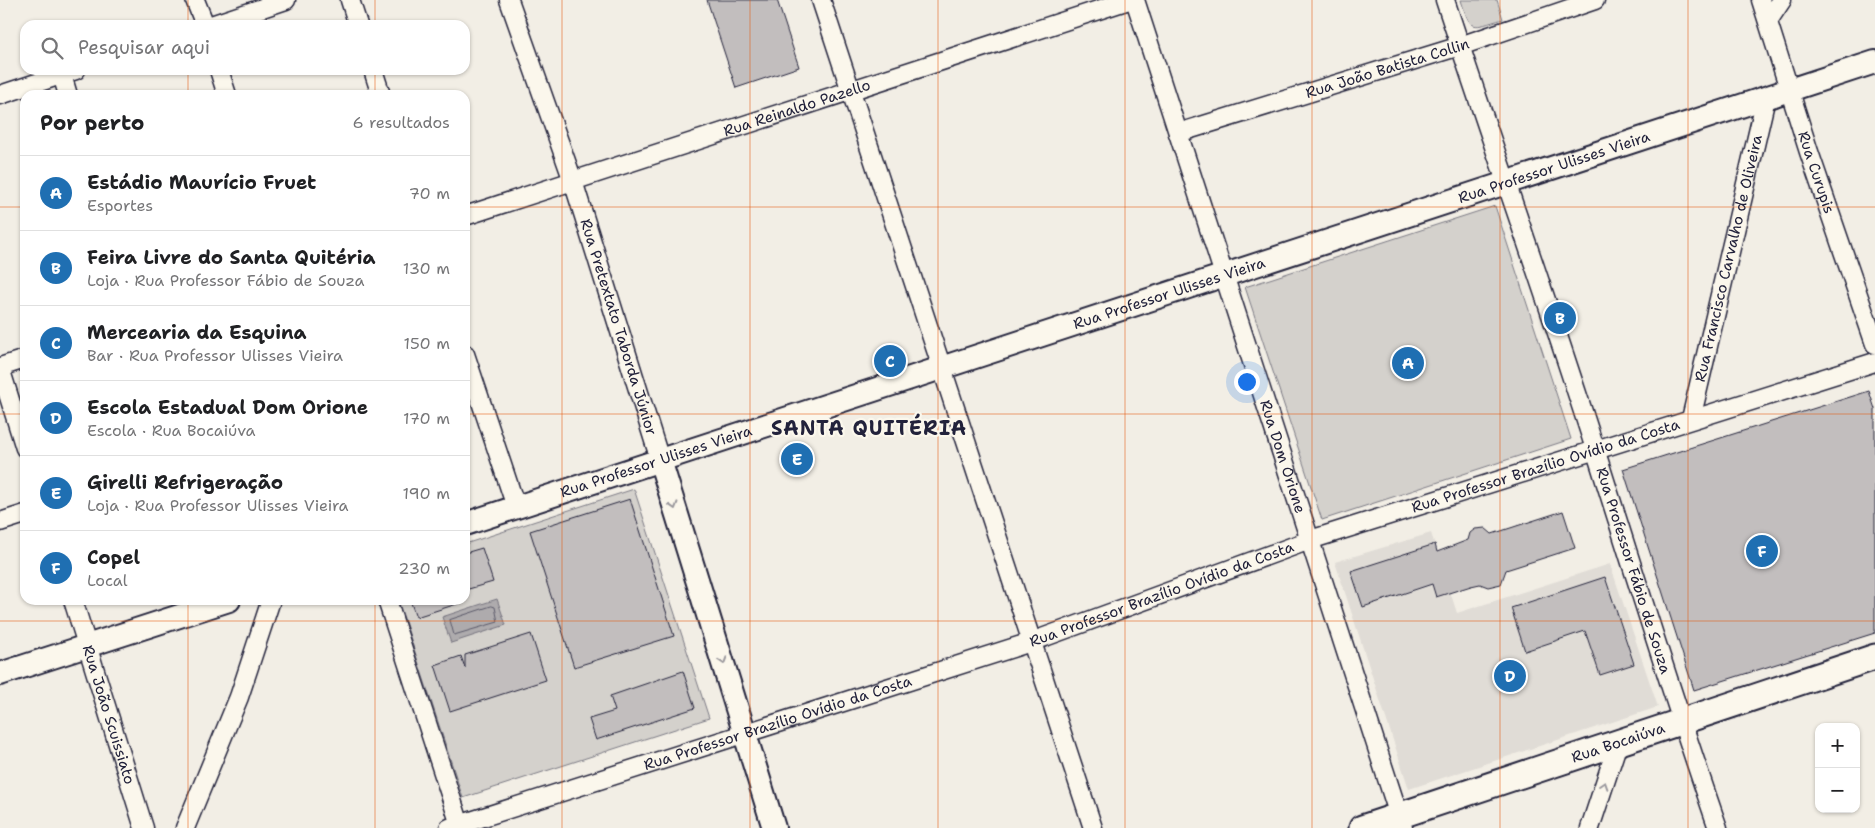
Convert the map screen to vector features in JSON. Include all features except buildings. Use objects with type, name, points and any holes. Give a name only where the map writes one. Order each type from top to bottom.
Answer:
[{"type":"main road","name":"Rua Bocaiúva","points":[[1362,828],[1401,822],[1618,743],[1875,657]]},
{"type":"street","points":[[195,0],[202,20]]},
{"type":"street","points":[[226,20],[286,0]]},
{"type":"street","points":[[350,0],[356,20]]},
{"type":"street","name":"Rua Pretextato Taborda Júnior","points":[[509,0],[573,181],[774,828]]},
{"type":"street","points":[[821,0],[1092,828]]},
{"type":"street","name":"Rua Reinaldo Pazello","points":[[470,214],[1129,0]]},
{"type":"street","name":"Rua Dom Orione","points":[[1135,0],[1401,822]]},
{"type":"street","name":"Rua Professor Fábio de Souza","points":[[1445,0],[1508,182],[1681,722],[1718,828]]},
{"type":"street","name":"Rua João Batista Collin","points":[[1178,134],[1460,46],[1595,0]]},
{"type":"street","name":"Rua Curupis","points":[[1761,0],[1875,344]]},
{"type":"street","points":[[1768,21],[1782,0]]},
{"type":"street","name":"Rua Professor Ulisses Vieira","points":[[470,522],[1875,62]]},
{"type":"street","points":[[0,95],[60,75]]},
{"type":"street","points":[[68,90],[69,75]]},
{"type":"street","points":[[221,75],[225,90]]},
{"type":"street","points":[[375,75],[379,90]]},
{"type":"street","name":"Rua Francisco Carvalho de Oliveira","points":[[1691,419],[1766,98]]},
{"type":"street","points":[[20,361],[0,368],[20,432]]},
{"type":"street","name":"Rua Professor Brazílio Ovídio da Costa","points":[[456,827],[1031,642],[1310,540],[1875,362]]},
{"type":"street","points":[[470,369],[516,508]]},
{"type":"street","points":[[0,522],[20,516]]},
{"type":"street","name":"Rua João Scuissiato","points":[[74,605],[144,828]]},
{"type":"street","points":[[0,674],[214,605]]},
{"type":"street","points":[[186,828],[239,697],[269,605]]},
{"type":"street","points":[[388,605],[456,827]]},
{"type":"street","points":[[1590,828],[1618,743]]},
{"type":"shaded area","points":[[1461,0],[1497,0],[1503,19],[1479,26],[1474,25],[1467,18]]},
{"type":"shaded area","points":[[1495,206],[1571,439],[1322,520],[1245,287]]},
{"type":"shaded area","points":[[634,489],[709,718],[463,798],[400,605],[470,605],[470,542]]},
{"type":"shaded area","points":[[1431,533],[1457,613],[1610,564],[1658,707],[1409,789],[1335,562]]},
{"type":"water","points":[[497,599],[506,625],[451,643],[442,617]]},
{"type":"place","name":"Feira Livre do Santa Quitéria","points":[[1560,318]]},
{"type":"place","name":"Mercearia da Esquina","points":[[890,361]]},
{"type":"place","name":"Estádio Maurício Fruet","points":[[1408,363]]},
{"type":"place","name":"Girelli Refrigeração","points":[[797,459]]},
{"type":"place","name":"Copel","points":[[1762,551]]},
{"type":"place","name":"Escola Estadual Dom Orione","points":[[1510,676]]},
{"type":"district","name":"SANTA QUITÉRIA","points":[[869,428]]}]
